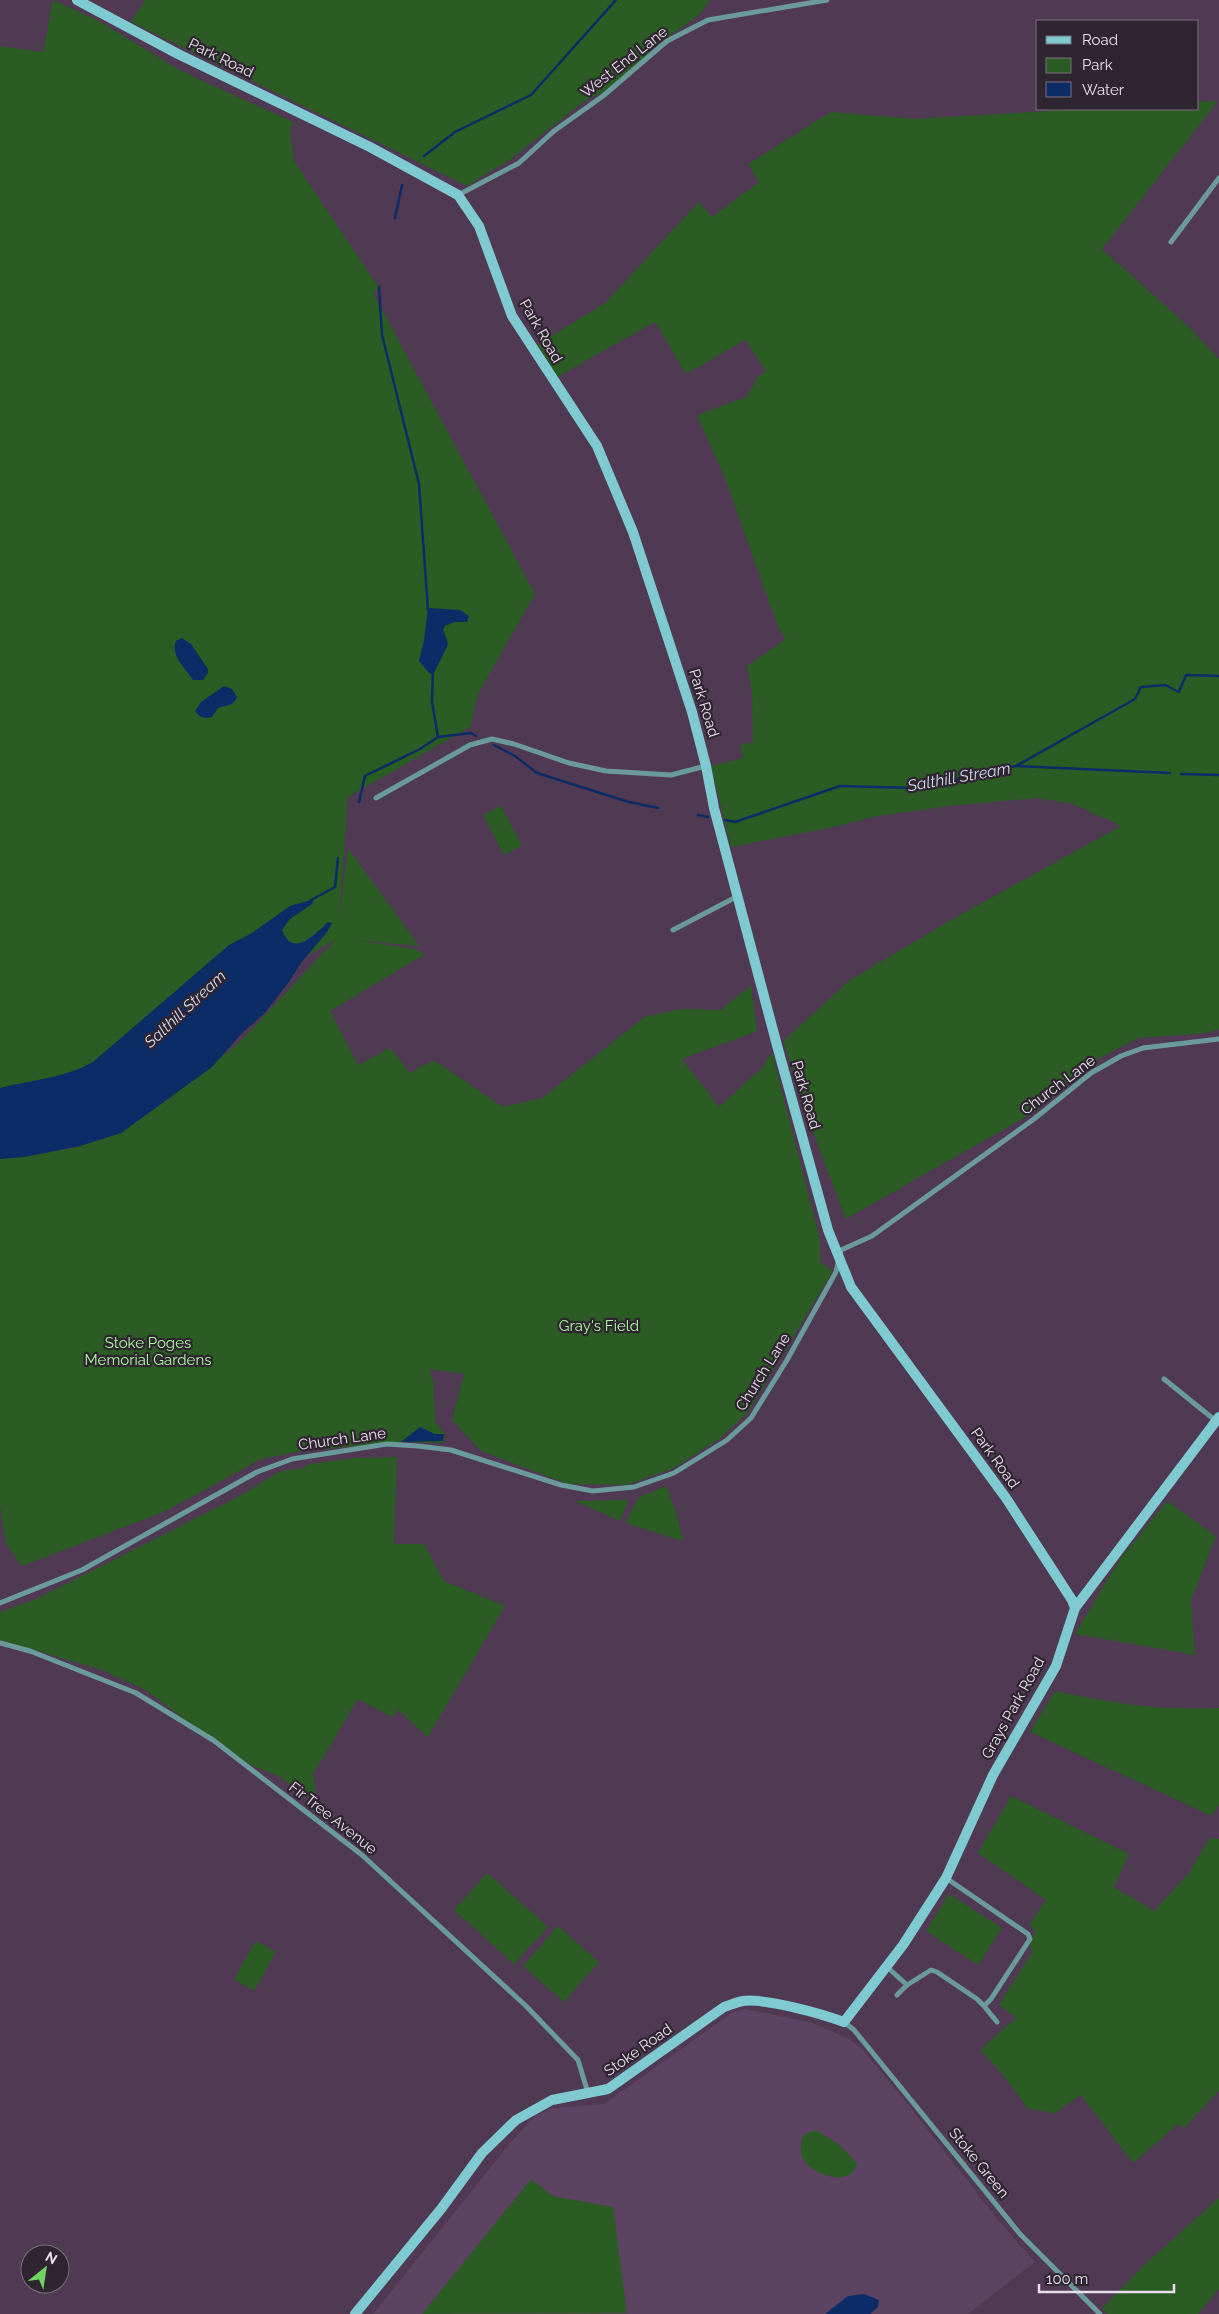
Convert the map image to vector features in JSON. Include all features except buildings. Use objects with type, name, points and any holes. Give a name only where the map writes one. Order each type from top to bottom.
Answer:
[{"type":"main road","name":"Park Road","points":[[77,0],[178,54],[370,148],[458,195],[479,226],[512,316],[597,446],[633,532],[686,694],[706,766],[714,808],[828,1230],[851,1287],[1006,1498],[1072,1600],[1075,1608]]},
{"type":"main road","name":"Grays Park Road","points":[[844,2022],[886,1967],[946,1878],[993,1775],[1056,1666],[1075,1608],[1218,1419]]},
{"type":"main road","name":"Stoke Road","points":[[355,2314],[441,2209],[482,2153],[516,2120],[552,2100],[608,2089],[724,2007],[744,2001],[764,2003],[830,2017],[844,2022]]},
{"type":"street","name":"West End Lane","points":[[458,195],[519,163],[554,131],[602,96],[667,41],[680,34],[708,20],[827,0]]},
{"type":"street","points":[[1171,242],[1219,178]]},
{"type":"street","points":[[376,798],[470,745],[492,739],[514,744],[569,763],[606,771],[671,775],[706,766]]},
{"type":"street","points":[[673,930],[738,896]]},
{"type":"street","name":"Church Lane","points":[[0,1602],[82,1570],[257,1472],[292,1459],[387,1444],[418,1446],[451,1450],[561,1485],[593,1492],[634,1487],[674,1474],[726,1440],[751,1418],[787,1360],[836,1272],[841,1250],[872,1236],[1034,1119],[1091,1073],[1121,1056],[1143,1048],[1219,1039]]},
{"type":"street","points":[[1164,1378],[1218,1419]]},
{"type":"street","name":"Fir Tree Avenue","points":[[0,1642],[30,1651],[136,1692],[213,1740],[362,1855],[526,2006],[578,2060],[588,2094]]},
{"type":"street","points":[[946,1878],[1028,1934],[1030,1939],[984,2006]]},
{"type":"street","points":[[886,1967],[907,1985]]},
{"type":"street","points":[[897,1995],[907,1985],[931,1970],[937,1972],[977,1999],[997,2022]]},
{"type":"street","name":"Stoke Green","points":[[844,2022],[854,2030],[904,2090],[1020,2234],[1100,2314]]},
{"type":"shaded area","points":[[745,2009],[813,2023],[851,2040],[862,2049],[998,2220],[1035,2262],[968,2314],[373,2314],[510,2143],[536,2115],[552,2108],[604,2104],[733,2012]]},
{"type":"green space","points":[[53,0],[99,21],[181,71],[293,122],[290,132],[294,161],[379,288],[373,293],[535,594],[478,694],[470,727],[348,797],[339,919],[348,848],[419,946],[354,940],[415,949],[425,954],[330,1011],[358,1065],[390,1048],[410,1073],[434,1060],[503,1107],[542,1098],[645,1017],[680,1009],[721,1010],[751,985],[757,1031],[682,1059],[719,1107],[765,1065],[765,1061],[772,1053],[820,1240],[820,1262],[833,1271],[748,1412],[719,1439],[674,1468],[626,1485],[568,1484],[481,1451],[452,1420],[464,1374],[429,1369],[434,1385],[435,1422],[445,1435],[444,1443],[400,1442],[302,1451],[261,1459],[166,1511],[22,1566],[6,1544],[0,1505],[0,1159],[41,1154],[80,1146],[121,1133],[171,1097],[240,1042],[336,939],[96,1079],[0,1120],[0,46],[43,52]]},
{"type":"green space","points":[[145,0],[710,0],[700,14],[653,48],[642,63],[602,93],[586,100],[511,159],[467,186],[131,22]]},
{"type":"green space","points":[[1218,101],[1102,249],[1188,326],[1219,359],[1219,1029],[1208,1033],[1138,1038],[1088,1064],[1036,1111],[846,1219],[819,1148],[783,1041],[850,980],[951,920],[1121,826],[1073,804],[1039,798],[949,806],[878,816],[830,828],[731,847],[711,766],[743,758],[739,745],[753,742],[752,694],[747,666],[785,640],[777,624],[725,478],[697,415],[746,397],[758,377],[766,371],[745,340],[686,374],[655,322],[557,377],[537,345],[605,303],[699,202],[712,217],[759,182],[748,164],[831,112],[915,119],[1064,110],[1199,110],[1199,102]]},
{"type":"green space","points":[[501,806],[522,846],[504,855],[483,815]]},
{"type":"green space","points":[[397,1457],[394,1544],[424,1544],[444,1581],[505,1606],[428,1737],[398,1710],[392,1717],[358,1699],[313,1774],[317,1804],[279,1776],[238,1760],[147,1691],[102,1670],[0,1640],[0,1612],[36,1599],[236,1498],[281,1471],[304,1468],[309,1464],[355,1458]]},
{"type":"green space","points":[[666,1486],[675,1509],[683,1541],[626,1523],[638,1498]]},
{"type":"green space","points":[[563,1496],[575,1501],[628,1500],[620,1521]]},
{"type":"green space","points":[[1167,1501],[1216,1536],[1191,1600],[1195,1655],[1075,1634],[1120,1559]]},
{"type":"green space","points":[[1055,1691],[1136,1705],[1198,1709],[1219,1708],[1219,1805],[1212,1816],[1030,1732]]},
{"type":"green space","points":[[1011,1796],[1129,1854],[1114,1887],[1154,1911],[1188,1874],[1210,1838],[1219,1839],[1219,2091],[1184,2128],[1178,2124],[1133,2163],[1081,2095],[1055,2113],[1028,2109],[1005,2077],[980,2050],[1016,2018],[999,2005],[1033,1951],[1030,1947],[1035,1931],[1029,1925],[1046,1900],[978,1853]]},
{"type":"green space","points":[[487,1873],[548,1927],[514,1964],[454,1910]]},
{"type":"green space","points":[[949,1894],[1002,1928],[978,1965],[926,1931]]},
{"type":"green space","points":[[558,1926],[599,1962],[564,2002],[523,1966]]},
{"type":"green space","points":[[256,1941],[276,1952],[254,1991],[234,1979]]},
{"type":"green space","points":[[817,2131],[834,2141],[857,2164],[847,2176],[831,2177],[823,2174],[808,2165],[803,2159],[801,2148],[803,2136]]},
{"type":"green space","points":[[531,2179],[553,2196],[613,2207],[627,2313],[422,2314]]},
{"type":"green space","points":[[1219,2198],[1219,2289],[1198,2314],[1108,2314],[1102,2308],[1143,2266]]},
{"type":"water","points":[[428,608],[460,610],[469,616],[467,622],[455,622],[445,626],[443,629],[448,643],[447,647],[434,673],[430,674],[419,661]]},
{"type":"water","points":[[182,638],[191,644],[208,669],[208,673],[203,680],[193,680],[177,657],[175,652],[176,641]]},
{"type":"water","points":[[224,686],[232,689],[237,697],[235,700],[231,704],[218,708],[212,717],[201,717],[195,711],[201,702]]},
{"type":"water","points":[[314,899],[312,904],[290,919],[282,930],[292,943],[304,941],[328,922],[332,923],[327,932],[301,963],[264,1014],[242,1033],[212,1067],[121,1133],[80,1146],[24,1157],[0,1159],[0,1088],[71,1072],[93,1062],[229,945],[252,933],[290,906]]},
{"type":"water","points":[[420,1427],[435,1434],[444,1434],[443,1441],[401,1442]]},
{"type":"water","points":[[864,2294],[879,2300],[878,2307],[870,2314],[825,2314],[848,2296]]},
{"type":"waterway","points":[[424,156],[455,132],[531,95],[616,0]]},
{"type":"waterway","points":[[395,218],[402,185]]},
{"type":"waterway","points":[[379,287],[382,335],[419,484],[428,610]]},
{"type":"waterway","points":[[433,670],[432,702],[438,737]]},
{"type":"waterway","points":[[1016,766],[1135,699],[1141,687],[1165,685],[1179,692],[1186,675],[1219,676]]},
{"type":"waterway","name":"Salthill Stream","points":[[359,802],[365,776],[420,749],[438,737],[471,733],[476,736]]},
{"type":"waterway","name":"Salthill Stream","points":[[494,745],[515,756],[537,773],[629,802],[658,808]]},
{"type":"waterway","name":"Salthill Stream","points":[[725,820],[735,822],[840,786],[916,788],[1016,766],[1170,773]]},
{"type":"waterway","name":"Salthill Stream","points":[[1181,774],[1219,775]]},
{"type":"waterway","name":"Salthill Stream","points":[[698,815],[708,817]]},
{"type":"waterway","name":"Salthill Stream","points":[[311,900],[335,887],[338,858]]},
{"type":"park label","name":"Gray's Field","points":[[599,1326]]},
{"type":"park label","name":"Stoke Poges Memorial Gardens","points":[[148,1352]]}]
